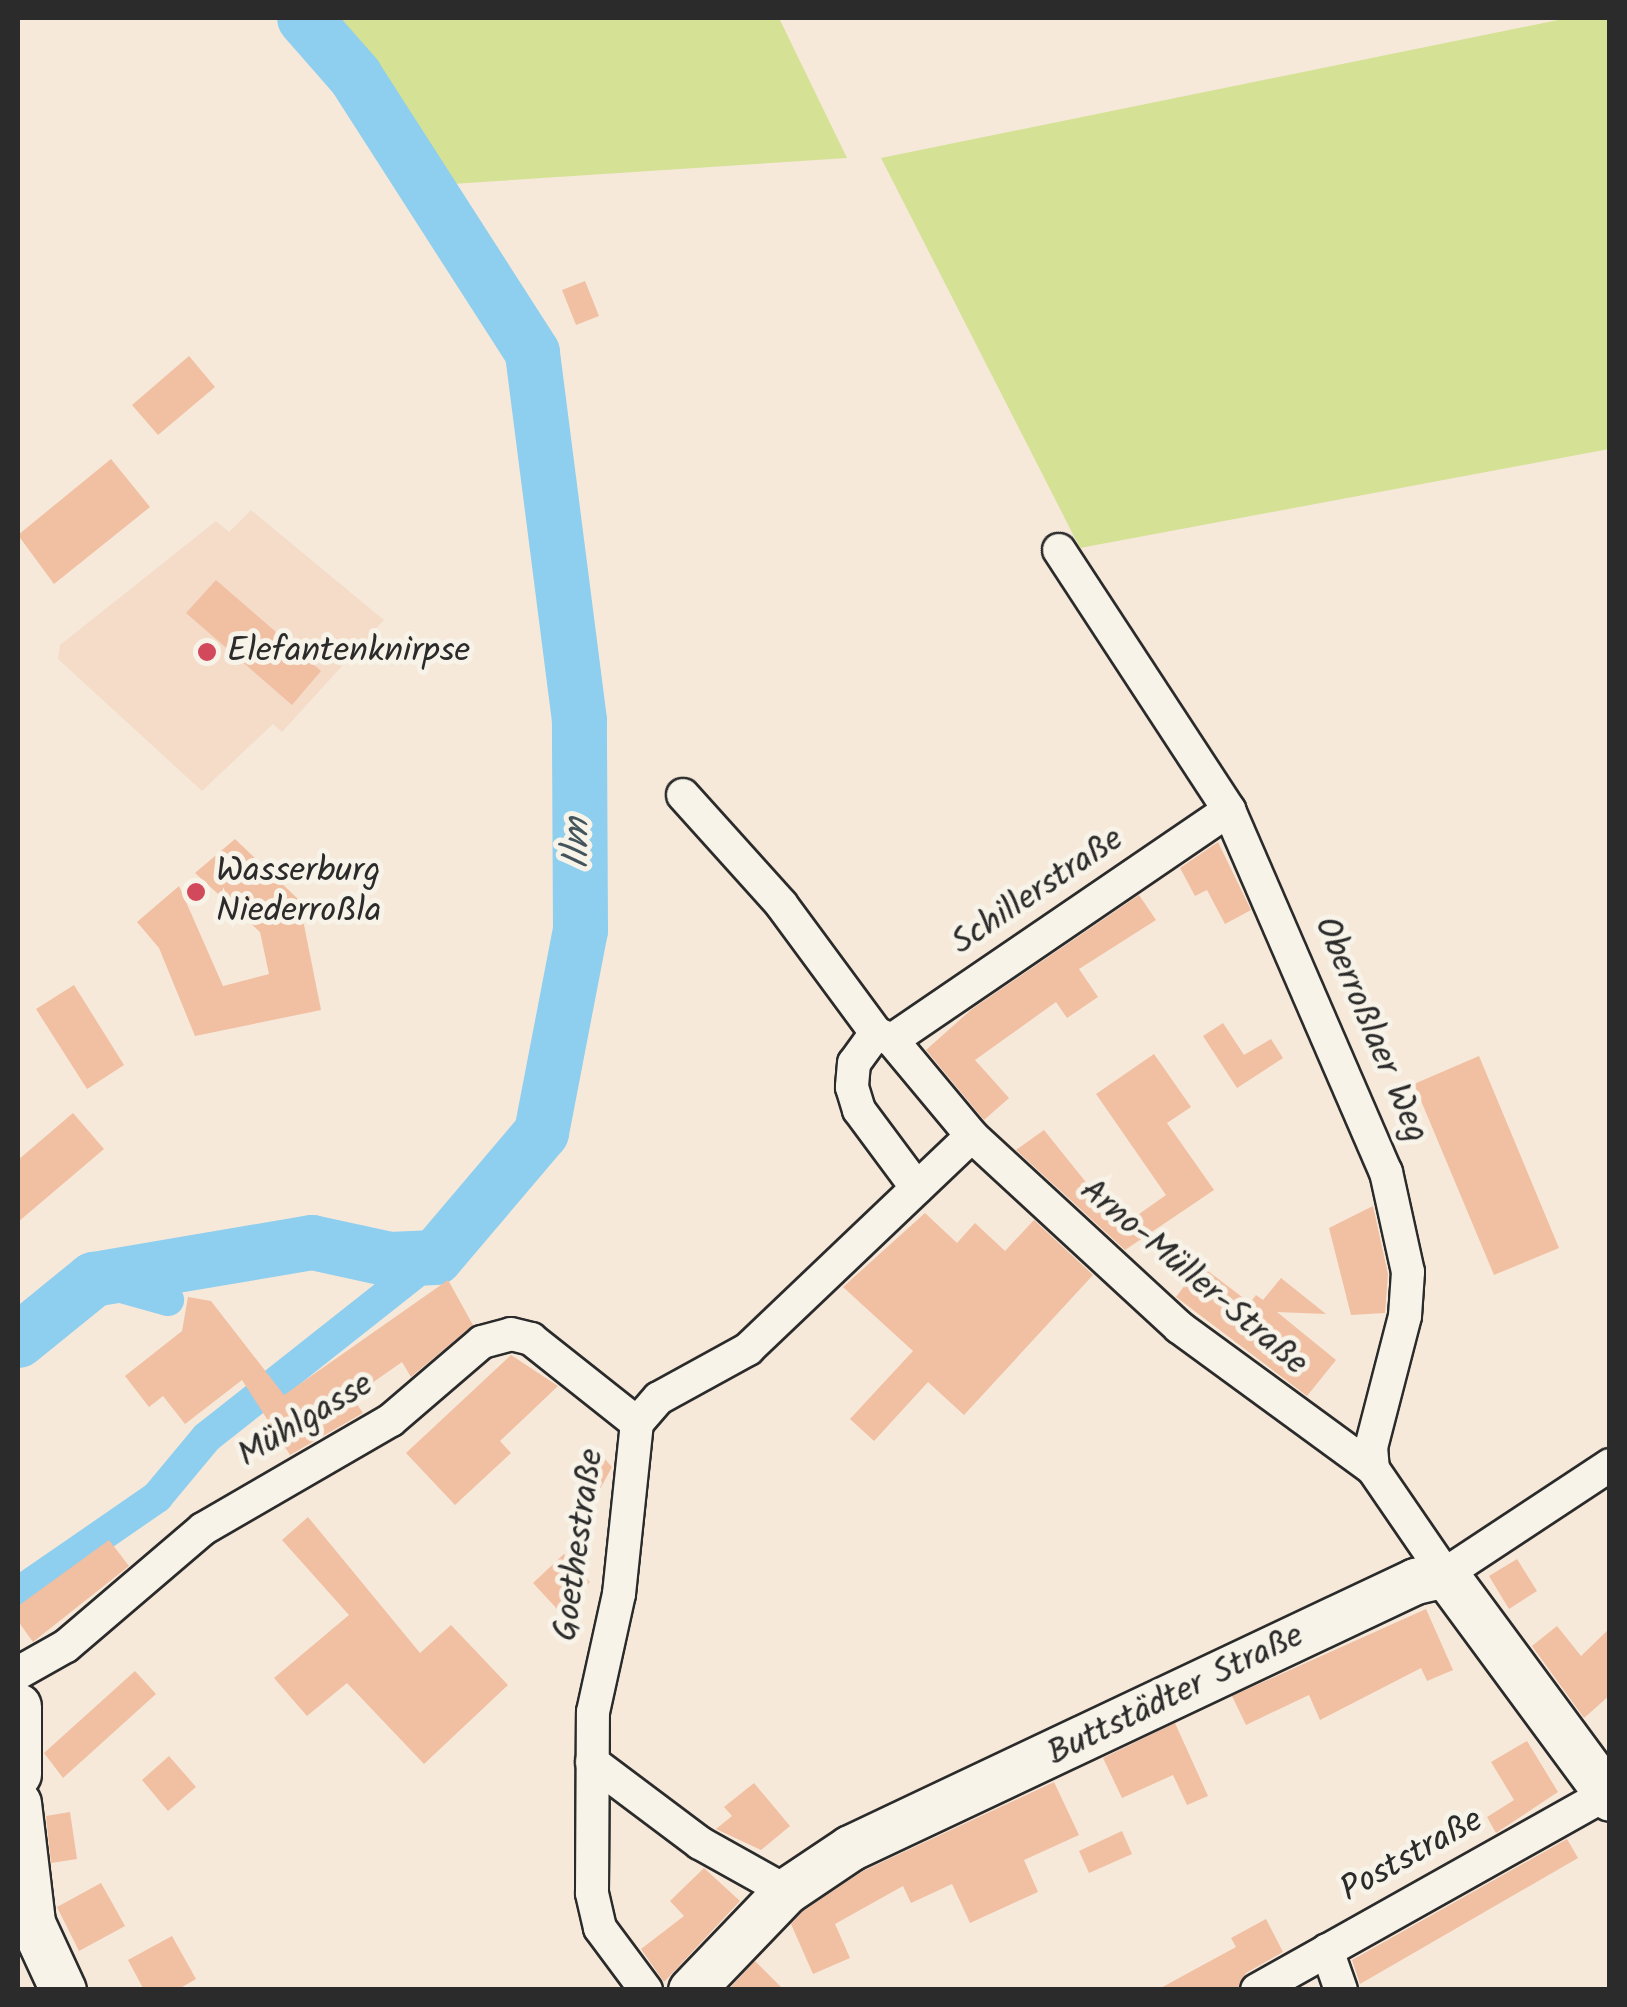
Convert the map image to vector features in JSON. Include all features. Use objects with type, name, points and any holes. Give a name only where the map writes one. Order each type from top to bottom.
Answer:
[{"type":"main road","points":[[1444,1574],[1608,1796]]},
{"type":"main road","name":"Buttstädter Straße","points":[[691,1990],[786,1891],[850,1848],[1415,1581],[1444,1574]]},
{"type":"main road","points":[[18,1706],[18,1774]]},
{"type":"main road","points":[[18,1802],[32,1924],[63,1990]]},
{"type":"street","name":"Oberroßlaer Weg","points":[[1059,550],[1229,810],[1369,1124],[1402,1239],[1405,1316],[1371,1448],[1373,1469]]},
{"type":"street","name":"Arno-Müller-Straße","points":[[683,794],[781,904],[884,1036],[972,1136],[1178,1327],[1373,1469]]},
{"type":"street","name":"Schillerstraße","points":[[884,1036],[1229,810]]},
{"type":"street","points":[[884,1036],[854,1063],[852,1088],[860,1110],[917,1188]]},
{"type":"street","name":"Goethestraße","points":[[646,1990],[600,1928],[592,1893],[593,1712],[618,1594],[637,1423],[659,1398],[748,1349],[972,1136]]},
{"type":"street","name":"Mühlgasse","points":[[18,1672],[66,1646],[203,1529],[391,1420],[482,1342],[511,1334],[531,1339],[637,1423]]},
{"type":"street","points":[[1373,1469],[1444,1574],[1610,1465]]},
{"type":"street","points":[[592,1762],[700,1842],[786,1891]]},
{"type":"street","name":"Poststraße","points":[[1257,1990],[1608,1796]]},
{"type":"street","points":[[1326,1950],[1341,1990]]},
{"type":"shaded area","name":"Elefantenknirpse","points":[[251,510],[384,620],[282,732],[273,724],[202,791],[58,659],[60,645],[216,521],[229,532]]},
{"type":"green space","points":[[326,18],[779,18],[847,158],[451,184]]},
{"type":"green space","points":[[1568,18],[1609,18],[1609,449],[1080,548],[881,158]]},
{"type":"building","points":[[585,281],[599,316],[576,325],[562,290]]},
{"type":"building","points":[[189,356],[215,387],[158,435],[132,405]]},
{"type":"building","points":[[111,459],[150,507],[54,584],[18,535]]},
{"type":"building","points":[[216,580],[321,671],[292,705],[186,613]]},
{"type":"building","points":[[235,839],[299,900],[321,1010],[195,1036],[159,948],[137,922],[179,886],[223,986],[269,974],[260,932],[195,873]]},
{"type":"building","points":[[1218,842],[1251,910],[1225,924],[1207,890],[1195,896],[1180,868]]},
{"type":"building","points":[[1139,895],[1156,920],[1079,969],[1098,997],[1067,1018],[1056,1002],[975,1060],[1009,1098],[984,1120],[926,1050],[972,1009]]},
{"type":"building","points":[[74,985],[124,1065],[87,1089],[36,1009]]},
{"type":"building","points":[[1223,1023],[1244,1055],[1271,1039],[1283,1058],[1237,1088],[1203,1036]]},
{"type":"building","points":[[1154,1054],[1191,1107],[1167,1123],[1214,1190],[1125,1250],[1016,1150],[1044,1130],[1093,1191],[1101,1185],[1125,1224],[1166,1195],[1096,1094]]},
{"type":"building","points":[[1479,1056],[1559,1248],[1494,1275],[1414,1084]]},
{"type":"building","points":[[73,1113],[104,1149],[18,1222],[18,1160]]},
{"type":"building","points":[[1373,1206],[1388,1274],[1385,1313],[1351,1315],[1329,1228]]},
{"type":"building","points":[[925,1213],[957,1243],[975,1223],[1005,1251],[1034,1220],[1093,1275],[964,1415],[928,1382],[874,1441],[850,1419],[913,1351],[843,1287]]},
{"type":"building","points":[[1200,1265],[1250,1303],[1256,1295],[1263,1300],[1281,1278],[1326,1314],[1277,1312],[1336,1360],[1307,1396],[1176,1297]]},
{"type":"building","points":[[448,1280],[473,1325],[411,1377],[402,1362],[352,1397],[363,1413],[290,1455],[242,1380],[185,1424],[163,1396],[149,1407],[125,1376],[182,1331],[188,1297],[211,1301],[284,1395]]},
{"type":"building","points":[[511,1355],[558,1386],[500,1441],[511,1453],[455,1505],[406,1453]]},
{"type":"building","points":[[594,1447],[612,1467],[600,1489],[577,1463]]},
{"type":"building","points":[[308,1517],[420,1653],[451,1625],[508,1685],[424,1764],[347,1683],[307,1716],[274,1678],[349,1615],[282,1540]]},
{"type":"building","points":[[109,1540],[129,1566],[33,1642],[18,1621],[18,1606]]},
{"type":"building","points":[[564,1554],[590,1582],[559,1611],[533,1583]]},
{"type":"building","points":[[1517,1559],[1537,1591],[1509,1609],[1489,1576]]},
{"type":"building","points":[[1426,1609],[1453,1670],[1427,1681],[1421,1668],[1320,1720],[1309,1695],[1246,1725],[1232,1696]]},
{"type":"building","points":[[1557,1626],[1581,1656],[1610,1628],[1610,1695],[1584,1718],[1532,1646]]},
{"type":"building","points":[[135,1671],[156,1694],[63,1778],[44,1753]]},
{"type":"building","points":[[1175,1723],[1208,1796],[1187,1805],[1173,1775],[1122,1798],[1103,1758]]},
{"type":"building","points":[[1527,1741],[1558,1792],[1496,1833],[1487,1817],[1514,1800],[1491,1762]]},
{"type":"building","points":[[169,1756],[196,1787],[168,1811],[142,1780]]},
{"type":"building","points":[[1054,1782],[1079,1835],[1024,1860],[1038,1892],[970,1923],[952,1884],[911,1903],[903,1886],[835,1924],[850,1958],[813,1974],[791,1924],[803,1911],[863,1871]]},
{"type":"building","points":[[754,1783],[790,1826],[761,1850],[716,1829],[732,1816],[724,1807]]},
{"type":"building","points":[[70,1812],[77,1859],[51,1863],[46,1816]]},
{"type":"building","points":[[1122,1831],[1132,1854],[1089,1873],[1079,1851]]},
{"type":"building","points":[[1567,1839],[1578,1858],[1360,1984],[1352,1960]]},
{"type":"building","points":[[704,1868],[740,1901],[664,1982],[641,1949],[684,1916],[670,1901]]},
{"type":"building","points":[[101,1883],[125,1926],[79,1951],[57,1907]]},
{"type":"building","points":[[1266,1919],[1283,1952],[1246,1973],[1237,1990],[1157,1990],[1236,1947],[1231,1938]]},
{"type":"building","points":[[172,1936],[196,1979],[177,1990],[144,1990],[128,1960]]},
{"type":"building","points":[[755,1961],[784,1990],[728,1990]]},
{"type":"waterway","name":"Ilm","points":[[18,1340],[93,1279],[312,1242],[389,1259],[435,1257],[541,1132],[580,930],[579,720],[532,352],[355,76],[304,18]]},
{"type":"waterway","points":[[18,1593],[157,1497],[207,1437],[435,1257]]},
{"type":"waterway","points":[[93,1279],[168,1300]]},
{"type":"place","name":"Elefantenknirpse","points":[[207,652]]},
{"type":"place","name":"Wasserburg Niederroßla","points":[[196,892]]}]
